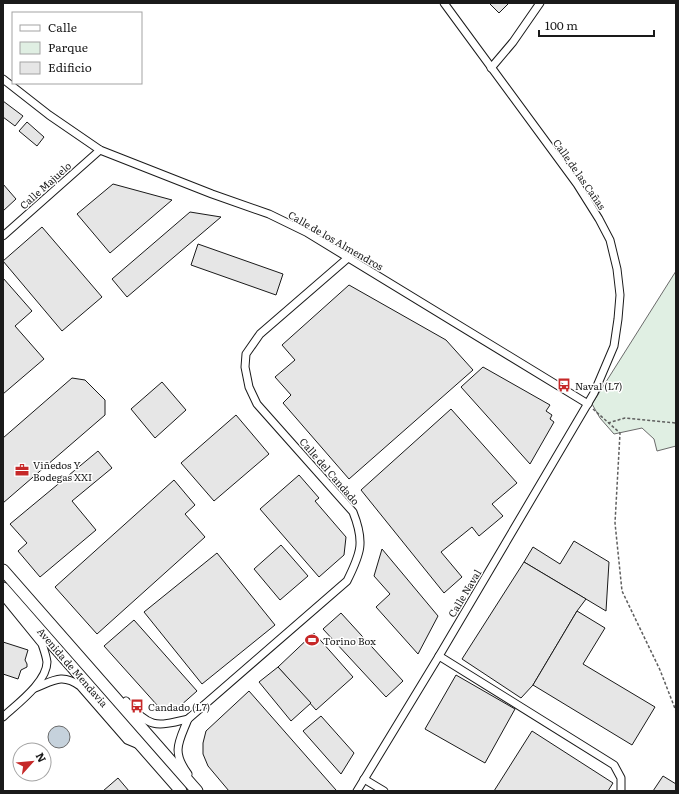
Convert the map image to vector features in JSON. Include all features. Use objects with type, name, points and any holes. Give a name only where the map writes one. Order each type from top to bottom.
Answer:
[{"type":"main road","name":"Avenida de Mendavia","points":[[3,570],[197,791]]},
{"type":"main road","name":"Avenida de Mendavia","points":[[3,588],[181,791]]},
{"type":"street","name":"Calle de las Cañas","points":[[444,3],[577,184],[610,240],[617,269],[620,295],[618,319],[614,346],[588,404]]},
{"type":"street","points":[[491,68],[513,42],[540,3]]},
{"type":"street","name":"Calle de los Almendros","points":[[3,79],[49,115],[100,150],[212,194],[269,214],[306,232],[588,404]]},
{"type":"street","name":"Calle Majuelo","points":[[3,236],[100,150]]},
{"type":"street","name":"Calle del Candado","points":[[203,791],[182,766],[178,756],[180,734],[188,719],[347,581],[357,562],[361,543],[359,526],[353,512],[257,404],[249,387],[245,367],[246,354],[260,334],[349,257]]},
{"type":"street","name":"Calle Naval","points":[[357,791],[439,656],[588,404]]},
{"type":"street","points":[[3,596],[42,644],[46,653],[47,664],[35,688],[3,717]]},
{"type":"street","points":[[439,656],[614,765],[621,778],[622,791]]},
{"type":"street","name":"Avenida de Mendavia","points":[[84,663],[99,672],[145,721],[155,724],[168,725],[188,719]]},
{"type":"street","name":"Avenida de Mendavia","points":[[35,688],[53,680],[64,678],[72,680],[80,686],[127,740],[143,747]]},
{"type":"street","points":[[364,779],[384,791]]},
{"type":"path","points":[[588,404],[620,433],[615,523],[622,591],[660,670],[676,710]]},
{"type":"path","points":[[608,423],[625,418],[676,423]]},
{"type":"green space","points":[[676,271],[676,446],[657,451],[654,439],[642,428],[614,434],[600,418],[592,404]]},
{"type":"shaded area","points":[[55,727],[63,727],[67,729],[69,733],[69,741],[67,745],[63,747],[55,747],[52,746],[52,742],[49,741],[49,733],[51,729]]},
{"type":"building","points":[[489,3],[509,3],[499,13]]},
{"type":"building","points":[[3,101],[23,116],[15,126],[3,117]]},
{"type":"building","points":[[27,122],[44,137],[37,146],[19,131]]},
{"type":"building","points":[[3,184],[16,199],[3,211]]},
{"type":"building","points":[[113,184],[172,200],[110,253],[77,214]]},
{"type":"building","points":[[190,212],[221,217],[127,297],[112,279]]},
{"type":"building","points":[[42,227],[102,297],[62,331],[3,261]]},
{"type":"building","points":[[198,244],[283,274],[276,295],[191,265]]},
{"type":"building","points":[[3,278],[32,311],[15,326],[44,359],[3,394]]},
{"type":"building","points":[[349,285],[446,340],[473,370],[349,479],[283,403],[291,395],[275,377],[295,360],[282,345]]},
{"type":"building","points":[[483,367],[550,405],[546,411],[552,415],[550,419],[554,422],[530,464],[461,387]]},
{"type":"building","name":"Viñedos Y Bodegas XXI","points":[[72,378],[85,380],[105,400],[105,415],[3,503],[3,438]]},
{"type":"building","points":[[162,382],[186,410],[155,438],[131,409]]},
{"type":"building","points":[[451,409],[517,483],[492,504],[503,516],[479,536],[472,527],[441,552],[462,577],[444,593],[361,490]]},
{"type":"building","points":[[236,415],[269,454],[214,501],[181,463]]},
{"type":"building","points":[[98,451],[112,468],[72,501],[96,530],[40,577],[18,551],[27,543],[10,524]]},
{"type":"building","points":[[299,475],[319,498],[315,501],[346,537],[344,555],[319,577],[260,509]]},
{"type":"building","points":[[174,480],[195,505],[185,514],[205,537],[97,634],[55,587]]},
{"type":"building","points":[[574,541],[609,562],[606,611],[524,562],[533,547],[560,564]]},
{"type":"building","points":[[281,545],[308,576],[280,600],[254,569]]},
{"type":"building","points":[[382,549],[438,616],[418,654],[376,607],[390,594],[374,576]]},
{"type":"building","points":[[217,553],[275,625],[202,684],[144,612]]},
{"type":"building","points":[[524,562],[586,599],[577,611],[533,685],[521,698],[462,659]]},
{"type":"building","points":[[577,611],[605,628],[583,664],[655,707],[632,745],[533,685]]},
{"type":"building","points":[[341,613],[403,681],[386,697],[323,629]]},
{"type":"building","points":[[134,620],[197,691],[180,706],[167,710],[157,705],[104,646]]},
{"type":"building","points":[[314,633],[353,677],[316,710],[278,667]]},
{"type":"building","points":[[3,642],[28,650],[25,660],[27,667],[21,670],[18,679],[3,674]]},
{"type":"building","points":[[278,667],[311,703],[291,721],[259,682]]},
{"type":"building","points":[[456,675],[515,709],[485,763],[425,729]]},
{"type":"building","points":[[249,691],[336,790],[335,791],[229,791],[208,766],[203,754],[203,743],[206,731]]},
{"type":"building","points":[[321,716],[354,753],[341,774],[303,731]]},
{"type":"building","points":[[532,731],[613,783],[608,791],[494,791]]},
{"type":"building","points":[[663,776],[676,784],[676,791],[653,791]]},
{"type":"building","points":[[118,778],[129,791],[103,791]]},
{"type":"place","name":"Naval (L7)","points":[[564,385]]},
{"type":"place","name":"Viñedos Y Bodegas XXI","points":[[22,470]]},
{"type":"place","name":"Torino Box","points":[[312,640]]},
{"type":"place","name":"Candado (L7)","points":[[137,706]]}]
